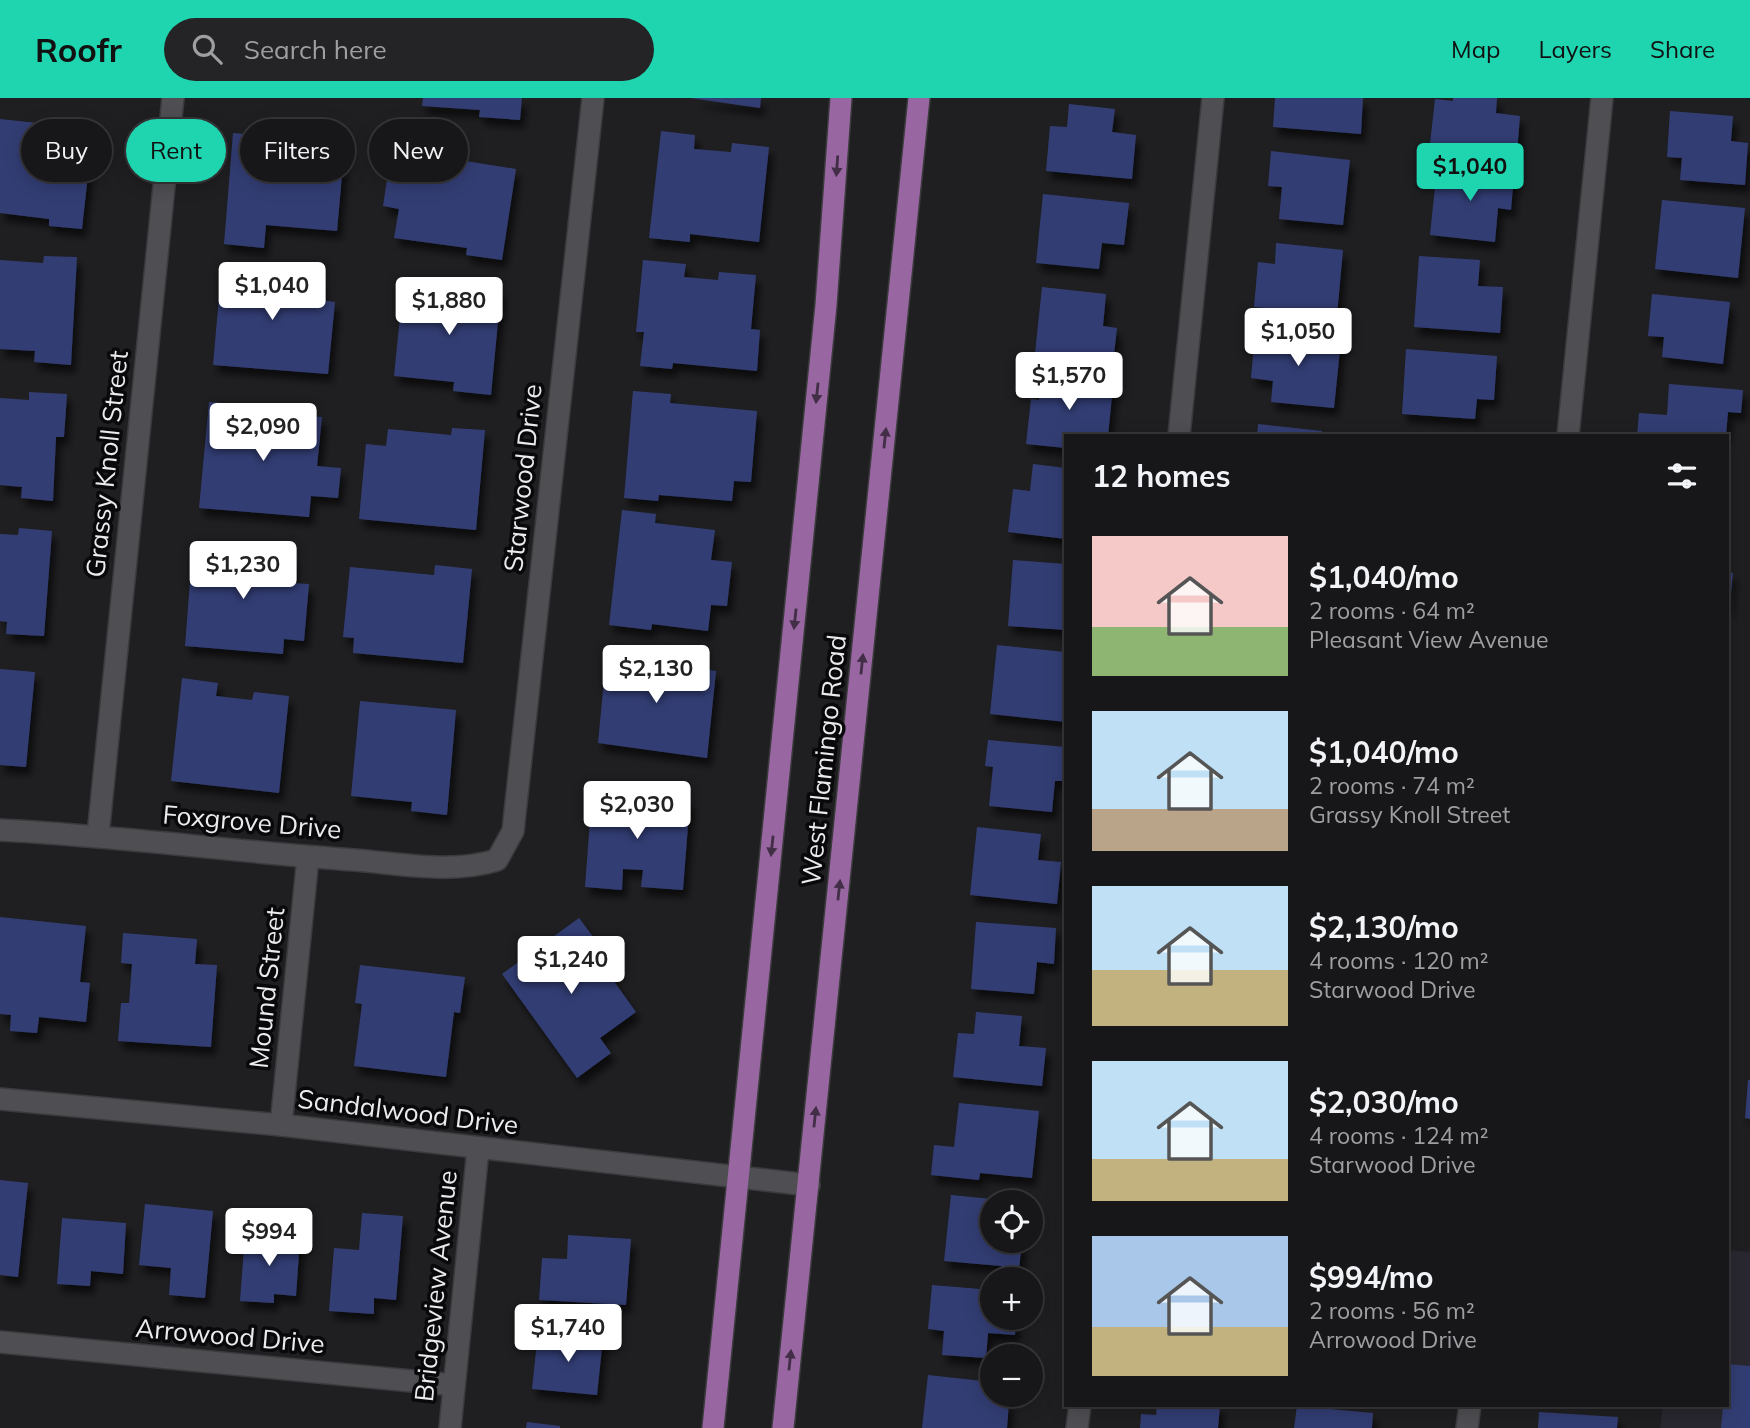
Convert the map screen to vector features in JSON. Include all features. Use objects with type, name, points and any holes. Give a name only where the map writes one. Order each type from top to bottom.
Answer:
[{"type":"main road","name":"West Flamingo Road","points":[[713,1428],[826,305],[841,98]]},
{"type":"main road","name":"West Flamingo Road","points":[[783,1428],[919,98]]},
{"type":"street","name":"Grassy Knoll Street","points":[[98,835],[173,98]]},
{"type":"street","name":"Starwood Drive","points":[[497,860],[513,831],[593,98]]},
{"type":"street","points":[[1179,434],[1213,98]]},
{"type":"street","points":[[1568,434],[1602,98]]},
{"type":"street","name":"Foxgrove Drive","points":[[0,830],[98,835],[308,857],[470,868],[497,860]]},
{"type":"street","name":"Mound Street","points":[[281,1125],[308,857]]},
{"type":"street","name":"Sandalwood Drive","points":[[0,1099],[281,1125],[808,1185]]},
{"type":"street","name":"Bridgeview Avenue","points":[[450,1428],[478,1149]]},
{"type":"street","name":"Arrowood Drive","points":[[0,1342],[454,1385]]},
{"type":"street","points":[[1077,1428],[1080,1407]]},
{"type":"street","points":[[1467,1428],[1470,1407]]},
{"type":"shaded area","points":[[1729,1250],[1750,1252],[1750,1428],[1660,1428],[1663,1407],[1729,1407]]},
{"type":"building","points":[[423,98],[522,98],[520,120],[479,117],[480,110],[422,106]]},
{"type":"building","points":[[690,98],[761,98],[760,108]]},
{"type":"building","points":[[1275,98],[1363,98],[1361,134],[1273,127]]},
{"type":"building","points":[[1453,98],[1497,98],[1496,113],[1520,116],[1517,153],[1430,144],[1435,99],[1453,101]]},
{"type":"building","points":[[1069,104],[1115,109],[1112,132],[1136,135],[1132,179],[1046,171],[1050,126],[1067,127]]},
{"type":"building","points":[[1670,111],[1733,116],[1731,141],[1748,143],[1745,185],[1680,180],[1682,158],[1667,157]]},
{"type":"building","points":[[0,119],[21,121],[21,182],[87,182],[82,229],[49,226],[49,219],[0,213]]},
{"type":"building","points":[[661,131],[695,135],[694,149],[731,152],[732,143],[769,147],[759,242],[690,234],[690,242],[649,238]]},
{"type":"building","points":[[233,133],[240,134],[240,182],[341,182],[337,231],[266,225],[264,248],[224,244]]},
{"type":"building","points":[[1271,151],[1350,160],[1343,225],[1279,219],[1282,187],[1268,186]]},
{"type":"building","points":[[468,161],[516,169],[502,260],[466,255],[467,248],[394,238],[399,209],[383,206],[387,182],[468,182]]},
{"type":"building","points":[[1437,167],[1514,175],[1511,210],[1498,208],[1495,242],[1430,235]]},
{"type":"building","points":[[1043,194],[1129,203],[1124,245],[1102,243],[1099,269],[1036,263]]},
{"type":"building","points":[[1662,200],[1745,208],[1738,278],[1655,269]]},
{"type":"building","points":[[1276,243],[1343,250],[1337,315],[1254,307],[1258,262],[1275,264]]},
{"type":"building","points":[[44,256],[77,257],[71,365],[34,362],[35,351],[0,349],[0,260],[43,263]]},
{"type":"building","points":[[1419,256],[1480,260],[1478,286],[1503,287],[1500,333],[1414,327]]},
{"type":"building","points":[[643,260],[686,264],[684,277],[718,280],[719,272],[756,275],[751,329],[760,330],[757,371],[673,363],[672,369],[640,366],[644,332],[636,332]]},
{"type":"building","points":[[222,263],[262,267],[261,274],[321,280],[319,300],[335,302],[328,374],[213,365]]},
{"type":"building","points":[[462,286],[501,290],[491,395],[453,391],[454,382],[394,376],[403,287],[462,293]]},
{"type":"building","points":[[1042,287],[1106,294],[1103,326],[1117,328],[1113,363],[1035,353]]},
{"type":"building","points":[[1652,294],[1730,302],[1723,364],[1662,357],[1664,337],[1648,336]]},
{"type":"building","points":[[1255,332],[1341,340],[1334,408],[1271,402],[1273,381],[1251,378]]},
{"type":"building","points":[[1406,349],[1497,356],[1494,400],[1477,399],[1475,419],[1402,414]]},
{"type":"building","points":[[1041,378],[1113,386],[1108,434],[1064,434],[1064,448],[1026,444],[1031,399],[1039,400]]},
{"type":"building","points":[[1669,384],[1743,390],[1741,413],[1728,412],[1726,434],[1637,434],[1639,413],[1667,415]]},
{"type":"building","points":[[633,391],[671,394],[670,403],[757,411],[751,482],[734,481],[732,501],[659,495],[658,501],[624,498]]},
{"type":"building","points":[[29,392],[67,394],[64,437],[56,437],[53,501],[21,498],[22,487],[0,485],[0,398],[29,400]]},
{"type":"building","points":[[209,402],[246,405],[245,418],[281,421],[282,414],[322,417],[317,466],[341,468],[338,498],[311,496],[309,517],[199,508]]},
{"type":"building","points":[[1258,424],[1322,431],[1322,434],[1257,434]]},
{"type":"building","points":[[452,428],[485,430],[476,530],[359,519],[366,444],[386,446],[388,429],[451,435]]},
{"type":"building","points":[[1033,464],[1064,468],[1064,539],[1008,532],[1013,489],[1030,491]]},
{"type":"building","points":[[622,510],[656,514],[655,523],[715,530],[711,560],[732,562],[727,606],[711,605],[708,631],[652,624],[651,630],[609,625]]},
{"type":"building","points":[[19,528],[52,531],[44,636],[6,634],[7,622],[0,621],[0,534],[18,535]]},
{"type":"building","points":[[193,542],[233,545],[232,554],[293,559],[291,583],[309,584],[304,641],[284,639],[283,654],[185,646]]},
{"type":"building","points":[[1013,560],[1064,564],[1064,630],[1008,626]]},
{"type":"building","points":[[435,565],[472,569],[463,663],[353,653],[354,638],[343,637],[350,567],[434,575]]},
{"type":"building","points":[[1729,572],[1733,573],[1729,611]]},
{"type":"building","points":[[997,645],[1064,652],[1064,722],[990,714]]},
{"type":"building","points":[[607,649],[646,654],[645,661],[716,671],[707,758],[598,743]]},
{"type":"building","points":[[0,669],[35,672],[26,767],[0,765]]},
{"type":"building","points":[[182,678],[218,683],[216,696],[252,700],[254,692],[289,696],[279,793],[171,781]]},
{"type":"building","points":[[360,701],[456,710],[447,815],[411,811],[412,802],[351,796]]},
{"type":"building","points":[[988,740],[1064,747],[1064,781],[1055,781],[1052,812],[989,806],[993,767],[985,766]]},
{"type":"building","points":[[592,793],[690,800],[683,890],[641,887],[643,870],[623,869],[622,890],[585,887]]},
{"type":"building","points":[[977,827],[1041,834],[1038,860],[1061,862],[1057,904],[970,895]]},
{"type":"building","points":[[0,917],[86,926],[80,982],[90,983],[86,1022],[39,1017],[37,1033],[10,1031],[11,1015],[0,1014]]},
{"type":"building","points":[[579,918],[600,946],[593,952],[636,1012],[600,1038],[611,1053],[577,1078],[502,974]]},
{"type":"building","points":[[976,922],[1056,928],[1054,964],[1037,962],[1034,994],[971,989]]},
{"type":"building","points":[[123,933],[197,939],[195,964],[217,965],[211,1047],[118,1041],[121,1003],[129,1003],[132,964],[121,963]]},
{"type":"building","points":[[360,965],[465,977],[460,1013],[454,1012],[446,1077],[354,1066],[362,1004],[355,1003]]},
{"type":"building","points":[[976,1012],[1022,1016],[1019,1046],[1046,1048],[1042,1086],[953,1077],[958,1033],[974,1034]]},
{"type":"building","points":[[1750,1080],[1750,1119],[1745,1118]]},
{"type":"building","points":[[959,1103],[1039,1111],[1032,1178],[980,1173],[979,1180],[931,1175],[934,1145],[954,1147]]},
{"type":"building","points":[[0,1180],[28,1183],[18,1277],[0,1275]]},
{"type":"building","points":[[951,1195],[980,1198],[980,1253],[1021,1253],[1019,1267],[944,1261]]},
{"type":"building","points":[[145,1204],[213,1211],[205,1298],[169,1295],[171,1268],[139,1265]]},
{"type":"building","points":[[362,1213],[403,1216],[396,1300],[374,1298],[374,1314],[329,1311],[334,1248],[359,1250]]},
{"type":"building","points":[[62,1218],[126,1223],[123,1274],[91,1271],[90,1286],[57,1284]]},
{"type":"building","points":[[245,1234],[300,1239],[296,1296],[274,1294],[274,1303],[240,1301]]},
{"type":"building","points":[[568,1235],[631,1239],[626,1305],[539,1300],[542,1258],[567,1259]]},
{"type":"building","points":[[932,1285],[980,1289],[980,1330],[1015,1330],[1015,1335],[988,1333],[987,1344],[980,1344],[980,1358],[942,1355],[944,1331],[928,1329]]},
{"type":"building","points":[[538,1332],[603,1338],[597,1395],[532,1389]]},
{"type":"building","points":[[1729,1364],[1750,1366],[1750,1428],[1721,1428],[1723,1407],[1729,1407]]},
{"type":"building","points":[[928,1375],[980,1381],[980,1407],[1009,1407],[1007,1428],[922,1428]]},
{"type":"building","points":[[1157,1407],[1220,1407],[1218,1428],[1140,1428],[1141,1414],[1156,1415]]},
{"type":"building","points":[[1297,1407],[1373,1413],[1372,1428],[1294,1428]]},
{"type":"building","points":[[1539,1412],[1618,1417],[1617,1428],[1538,1428]]},
{"type":"building","points":[[527,1422],[560,1426],[560,1428],[526,1428]]}]
